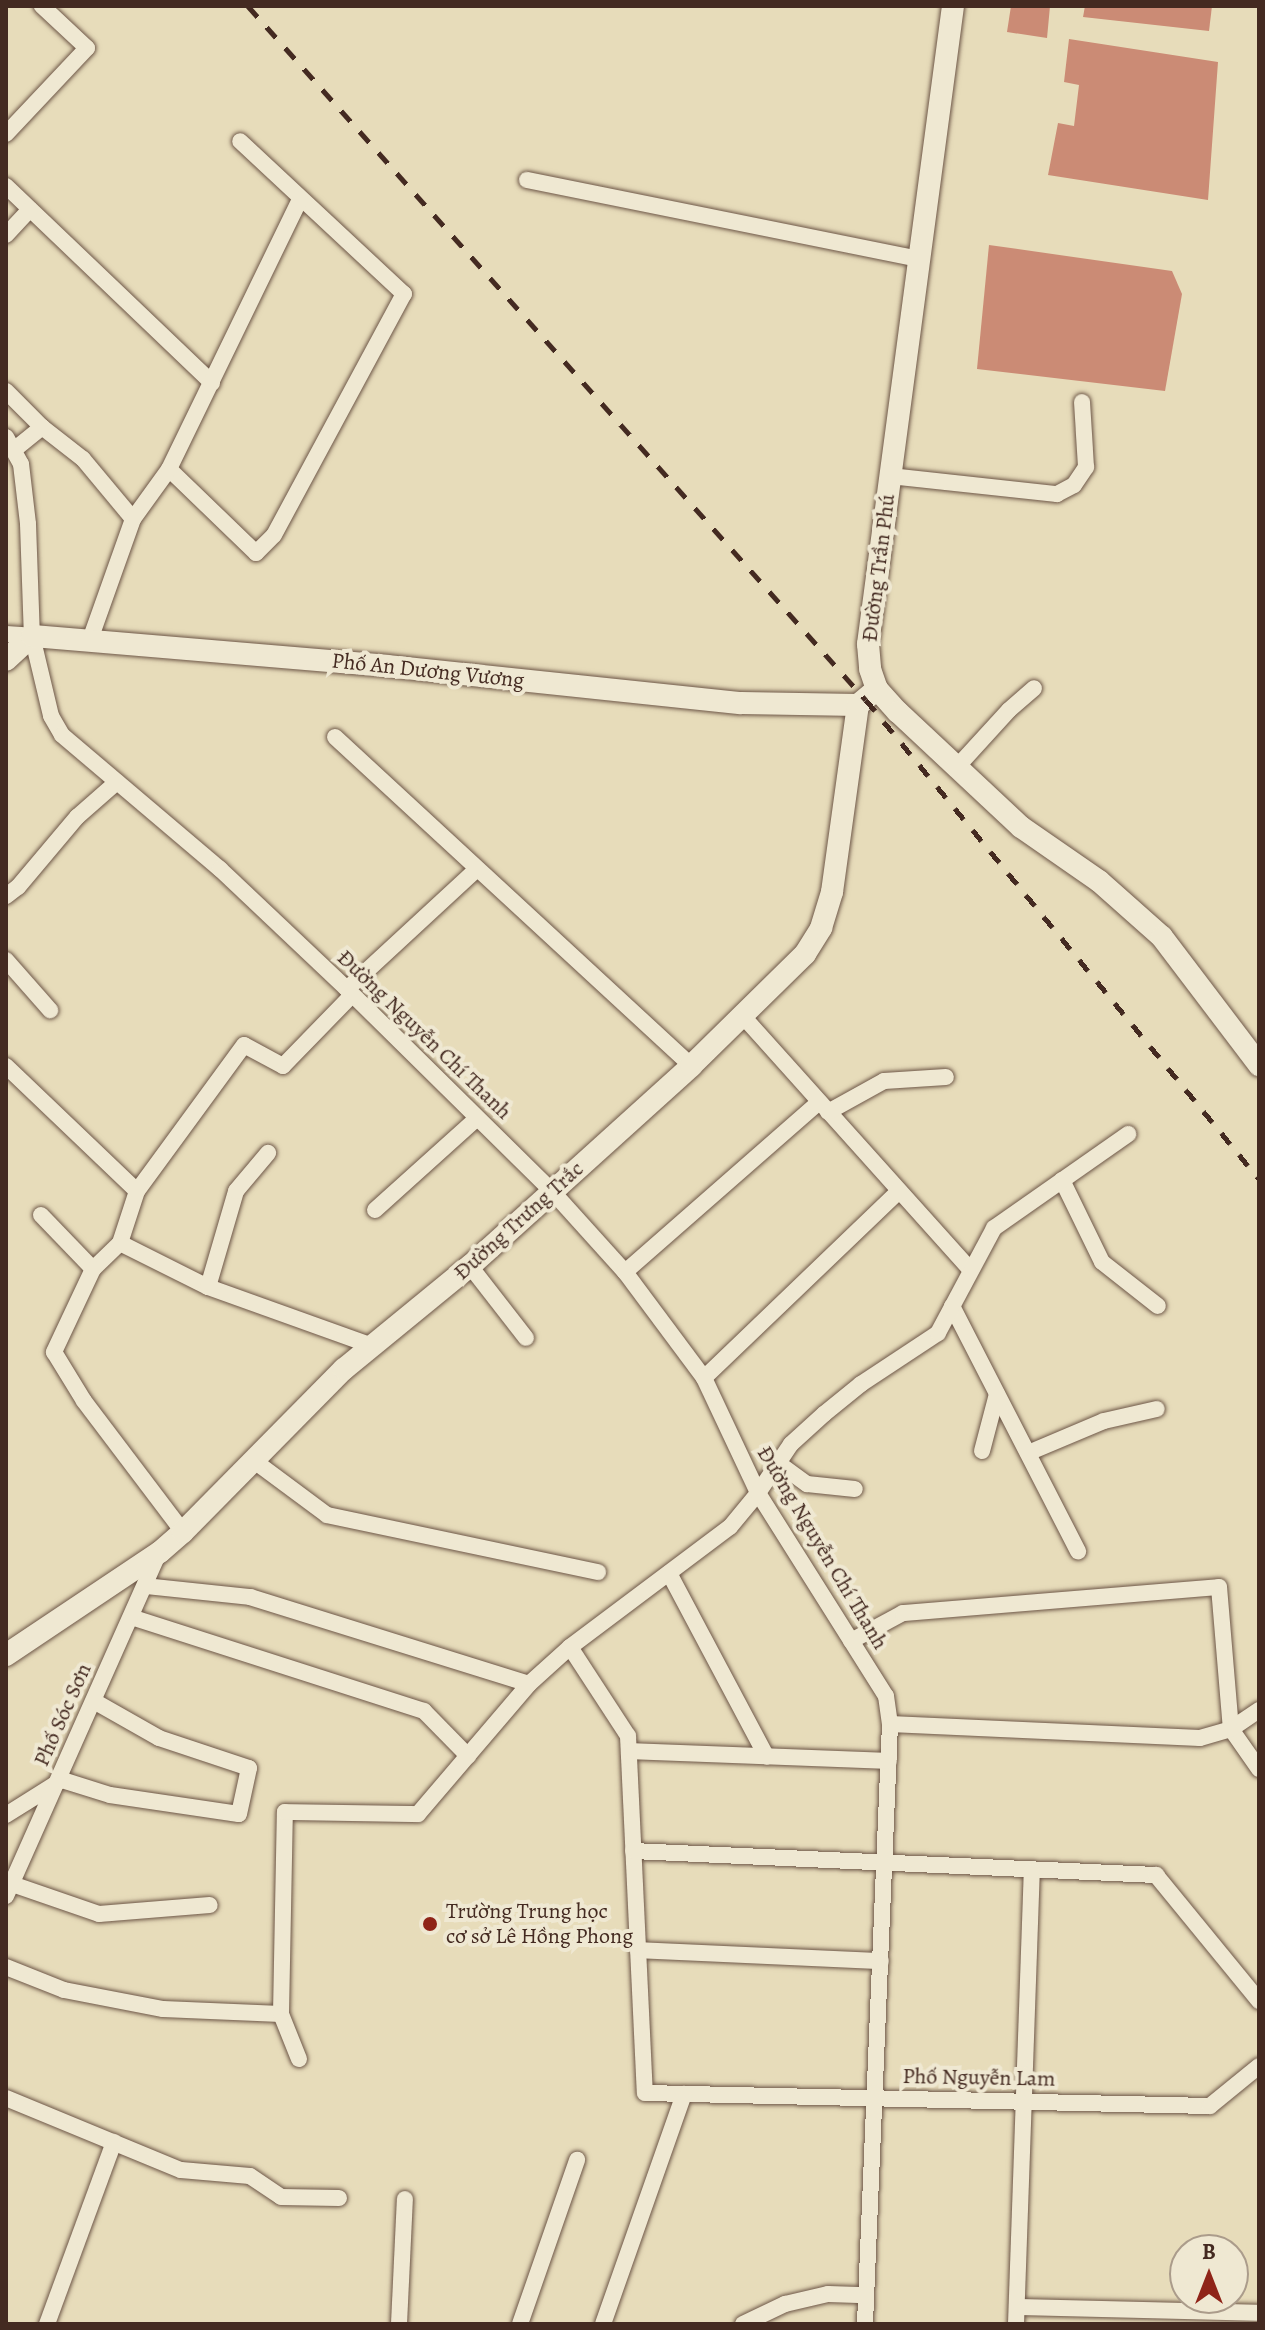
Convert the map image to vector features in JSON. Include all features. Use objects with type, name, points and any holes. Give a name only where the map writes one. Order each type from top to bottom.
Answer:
[{"type":"street","points":[[6,134],[87,48],[42,6]]},
{"type":"street","name":"Đường Trần Phú","points":[[877,689],[870,669],[868,644],[953,6]]},
{"type":"street","points":[[169,469],[256,553],[274,535],[404,294],[240,141]]},
{"type":"street","points":[[527,180],[919,259]]},
{"type":"street","points":[[6,186],[212,383]]},
{"type":"street","points":[[90,640],[133,519],[169,469],[300,199]]},
{"type":"street","points":[[6,235],[30,209]]},
{"type":"street","points":[[6,391],[42,427],[83,459],[133,519]]},
{"type":"street","points":[[890,476],[1057,494],[1074,485],[1086,467],[1087,444],[1082,402]]},
{"type":"street","points":[[11,443],[42,427]]},
{"type":"street","name":"Đường Nguyễn Chí Thanh","points":[[11,443],[21,464],[28,524],[32,636],[51,716],[62,735],[220,869],[350,992],[552,1191],[625,1272],[704,1378],[758,1493],[886,1696],[890,1724],[889,1761],[865,2324]]},
{"type":"street","points":[[6,634],[32,636]]},
{"type":"street","points":[[6,660],[32,636]]},
{"type":"street","name":"Phố An Dương Vương","points":[[32,636],[741,703],[858,705]]},
{"type":"street","points":[[957,767],[1009,710],[1034,688]]},
{"type":"street","points":[[858,705],[877,689],[1021,827],[1099,881],[1162,937],[1259,1065]]},
{"type":"street","name":"Đường Trưng Trắc","points":[[6,1655],[160,1552],[183,1532],[344,1369],[470,1266],[691,1066],[805,954],[821,928],[832,892],[858,705]]},
{"type":"street","points":[[335,737],[691,1066]]},
{"type":"street","points":[[6,896],[77,817],[117,782]]},
{"type":"street","points":[[183,1532],[84,1401],[54,1352],[93,1269],[120,1243],[137,1191],[244,1045],[283,1066],[350,992],[477,869]]},
{"type":"street","points":[[6,960],[50,1010]]},
{"type":"street","points":[[741,1014],[971,1270]]},
{"type":"street","points":[[6,1066],[137,1191]]},
{"type":"street","points":[[625,1272],[824,1107],[884,1081],[946,1077]]},
{"type":"street","points":[[375,1210],[477,1118]]},
{"type":"street","points":[[299,2059],[281,2014],[285,1812],[418,1814],[529,1684],[570,1647],[730,1527],[758,1493],[791,1444],[848,1394],[938,1333],[994,1228],[1128,1134]]},
{"type":"street","points":[[208,1287],[236,1191],[268,1153]]},
{"type":"street","points":[[1062,1180],[1102,1262],[1158,1306]]},
{"type":"street","points":[[704,1378],[899,1191]]},
{"type":"street","points":[[41,1215],[93,1269]]},
{"type":"street","points":[[120,1243],[208,1287],[373,1346]]},
{"type":"street","points":[[470,1266],[526,1338]]},
{"type":"street","points":[[952,1306],[1078,1551]]},
{"type":"street","points":[[982,1451],[997,1394]]},
{"type":"street","points":[[1028,1453],[1104,1421],[1157,1409]]},
{"type":"street","points":[[253,1460],[327,1515],[598,1572]]},
{"type":"street","points":[[778,1463],[807,1484],[855,1489]]},
{"type":"street","name":"Phố Sóc Sơn","points":[[9,1890],[160,1552]]},
{"type":"street","points":[[669,1573],[767,1757]]},
{"type":"street","points":[[145,1586],[250,1597],[529,1684]]},
{"type":"street","points":[[851,1641],[903,1613],[1219,1587],[1231,1729],[1259,1769]]},
{"type":"street","points":[[131,1617],[424,1711],[468,1756]]},
{"type":"street","points":[[570,1647],[628,1736],[638,1950],[881,1961]]},
{"type":"street","points":[[6,1815],[58,1781],[110,1795],[239,1814],[249,1768],[159,1738],[94,1701]]},
{"type":"street","points":[[890,1724],[1200,1738],[1231,1729],[1259,1710]]},
{"type":"street","points":[[629,1751],[889,1761]]},
{"type":"street","points":[[633,1851],[885,1865],[1156,1875],[1259,2001]]},
{"type":"street","points":[[1032,1871],[1016,2316],[1259,2313]]},
{"type":"street","points":[[9,1890],[99,1914],[210,1905]]},
{"type":"street","name":"Phố Nguyễn Lam","points":[[638,1950],[645,2093],[1210,2106],[1259,2066]]},
{"type":"street","points":[[6,1967],[64,1990],[163,2009],[281,2014]]},
{"type":"street","points":[[603,2324],[684,2094]]},
{"type":"street","points":[[6,2098],[181,2170],[250,2176],[281,2197],[339,2198]]},
{"type":"street","points":[[47,2324],[114,2142]]},
{"type":"street","points":[[520,2324],[577,2160]]},
{"type":"street","points":[[399,2324],[405,2199]]},
{"type":"street","points":[[743,2324],[785,2304],[828,2294],[866,2295]]},
{"type":"building","points":[[1011,6],[1050,6],[1047,38],[1007,32]]},
{"type":"building","points":[[1085,6],[1212,6],[1209,31],[1083,17]]},
{"type":"building","points":[[1069,39],[1218,62],[1208,200],[1048,175],[1058,123],[1074,126],[1079,85],[1064,82]]},
{"type":"building","points":[[989,245],[1172,271],[1182,294],[1165,391],[977,369]]},
{"type":"railway","points":[[248,6],[866,700],[1259,1179]]},
{"type":"place","name":"Trường Trung học cơ sở Lê Hồng Phong","points":[[430,1924]]}]
